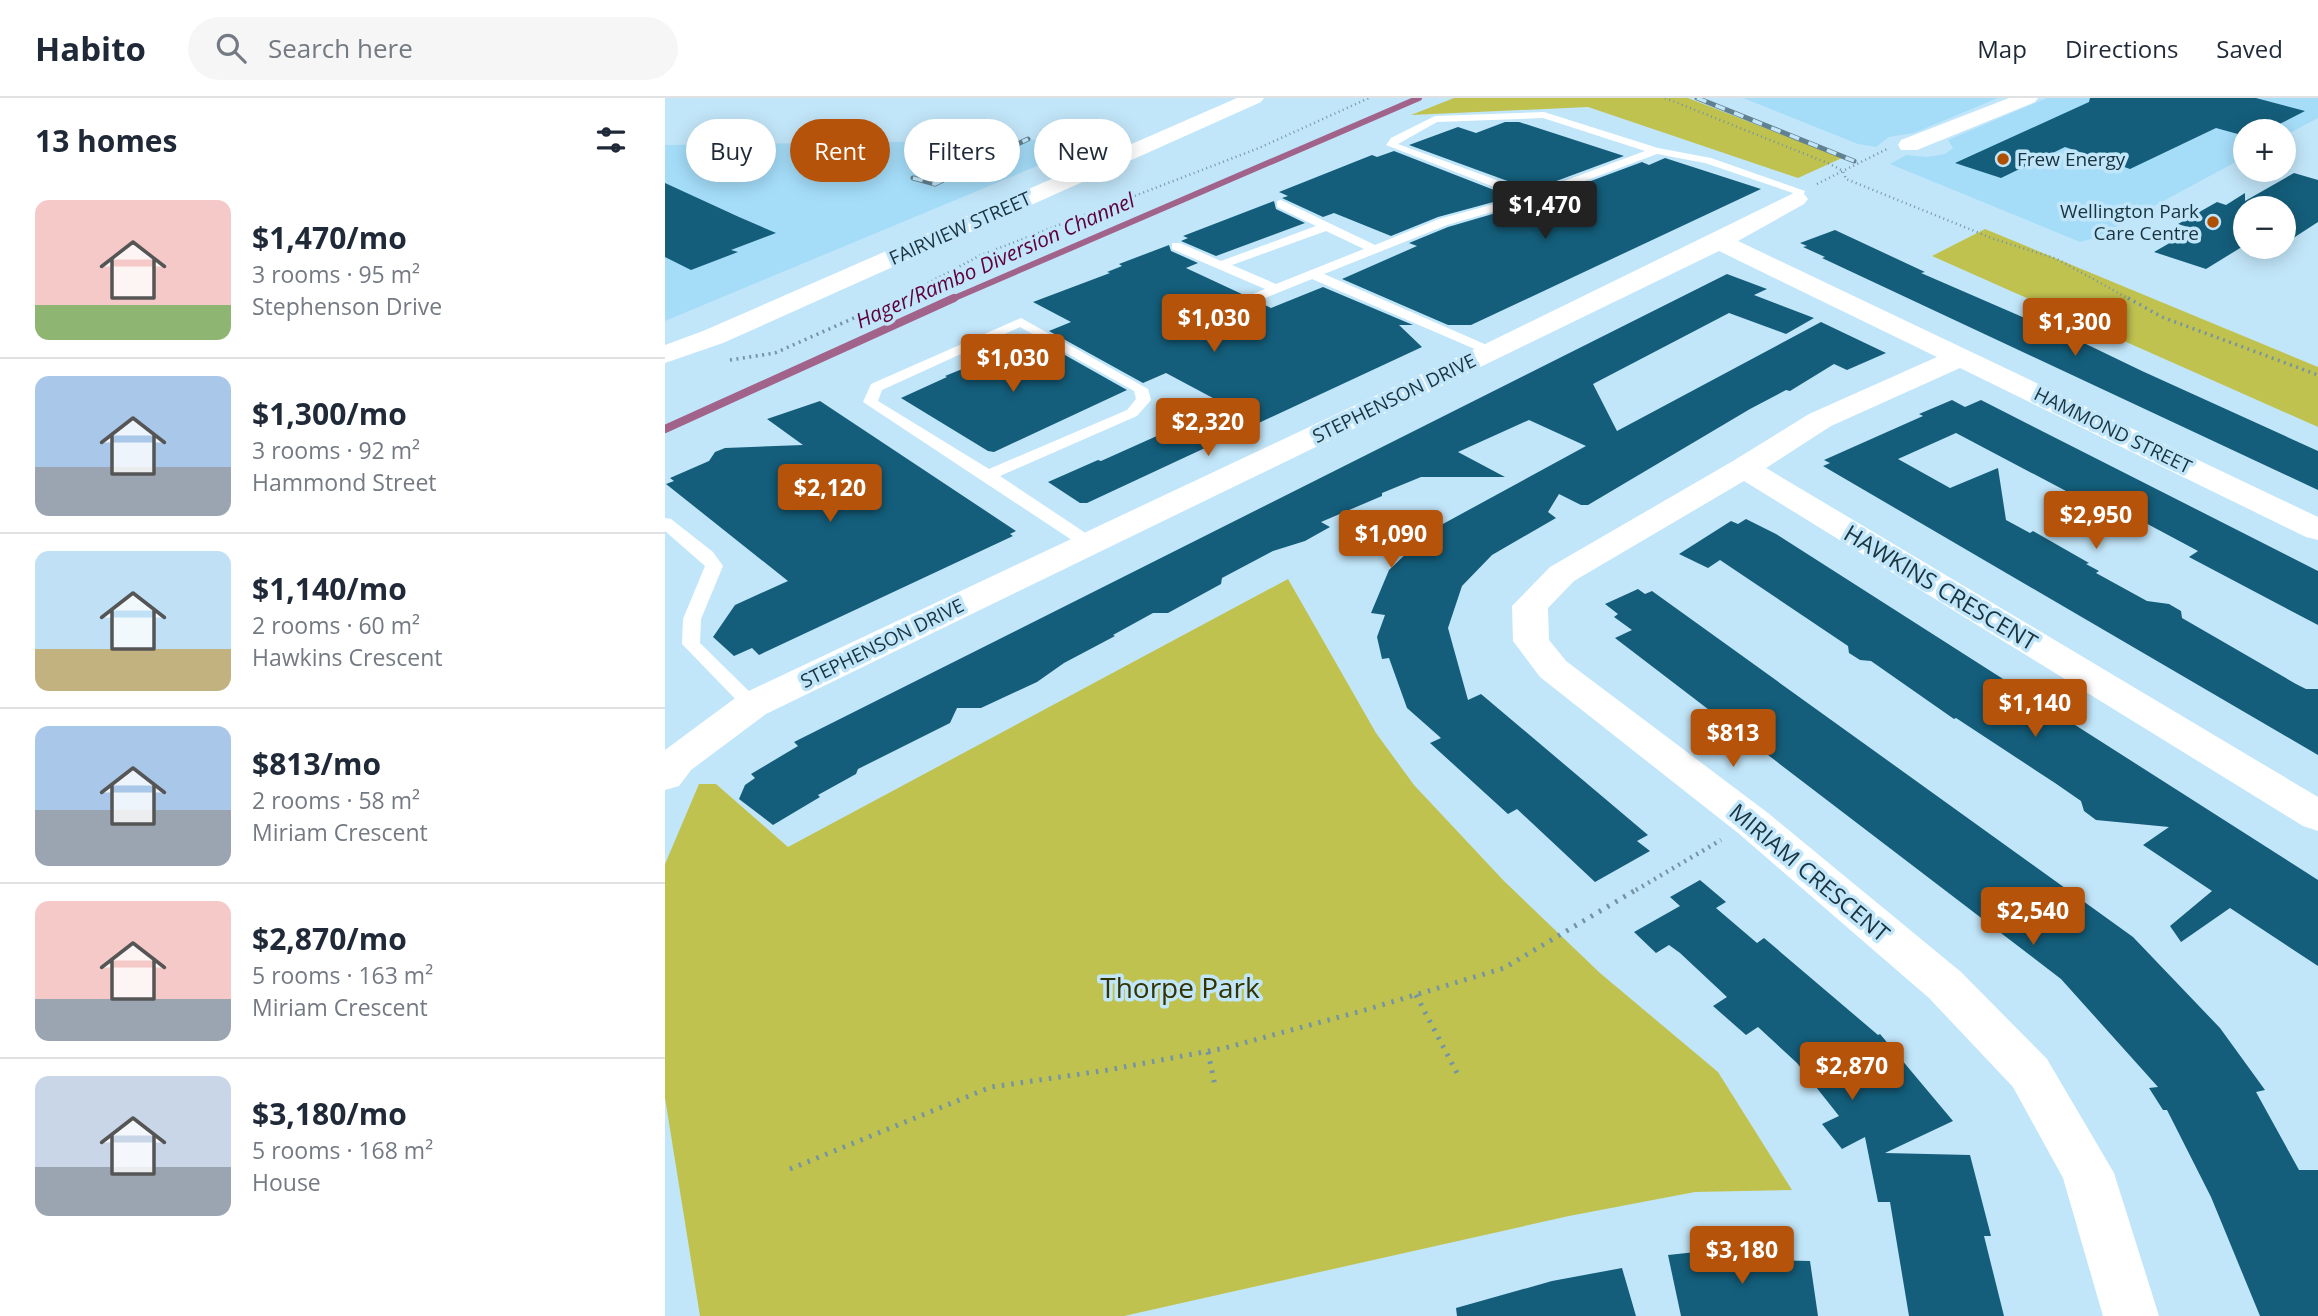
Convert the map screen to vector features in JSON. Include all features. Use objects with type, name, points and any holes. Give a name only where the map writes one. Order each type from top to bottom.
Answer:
[{"type":"street","name":"FAIRVIEW STREET","points":[[665,355],[713,337],[1254,98]]},
{"type":"street","points":[[1909,145],[2028,98]]},
{"type":"street","name":"STEPHENSON DRIVE","points":[[665,776],[677,761],[752,705],[1491,352],[1719,241],[1796,199]]},
{"type":"street","name":"HAMMOND STREET","points":[[1719,241],[2318,530]]},
{"type":"street","name":"MIRIAM CRESCENT","points":[[1961,357],[1820,420],[1744,468],[1562,573],[1530,606],[1531,641],[1553,669],[1753,823],[1945,985],[2030,1073],[2088,1173],[2131,1316]]},
{"type":"street","name":"HAWKINS CRESCENT","points":[[1744,468],[2318,816]]},
{"type":"lane","points":[[1532,197],[1392,145],[1395,140],[1435,119],[1544,115],[1655,151],[1707,160],[1799,191],[1796,199]]},
{"type":"lane","points":[[1191,323],[1443,222],[1532,197],[1655,151]]},
{"type":"lane","points":[[1281,204],[1373,249]]},
{"type":"lane","points":[[1224,264],[1325,227]]},
{"type":"lane","points":[[1177,246],[1224,264],[1276,289]]},
{"type":"lane","points":[[1314,275],[1491,352]]},
{"type":"lane","points":[[988,475],[1132,413],[1144,400],[1141,389],[1021,322],[876,387],[870,402],[988,475],[1090,544]]},
{"type":"lane","points":[[665,523],[707,556],[714,566],[692,619],[691,644],[752,705]]},
{"type":"path","points":[[719,362],[775,353],[875,311],[981,255],[1259,148],[1369,98]]},
{"type":"path","points":[[1665,98],[1843,171],[1846,179],[1994,239],[2057,260],[2162,317],[2318,375]]},
{"type":"path","points":[[1796,199],[1883,149],[1909,145]]},
{"type":"path","points":[[790,1169],[991,1087],[1208,1052],[1504,968],[1699,851],[1753,823]]},
{"type":"path","points":[[1416,995],[1458,1075]]},
{"type":"path","points":[[1208,1052],[1215,1086]]},
{"type":"shaded area","points":[[1743,98],[1998,98],[1914,133],[1889,137],[1876,147],[1858,144]]},
{"type":"shaded area","points":[[2047,98],[2318,98],[2318,118],[2296,130],[2296,119],[2233,119],[2233,163],[2095,238],[2080,242],[1890,164],[1906,155],[1927,157],[1945,154],[1953,148],[1948,140]]},
{"type":"shaded area","points":[[1020,140],[1034,140],[1034,167],[1020,173]]},
{"type":"shaded area","points":[[890,142],[904,142],[904,182],[999,182],[665,321],[665,145],[686,145],[686,182],[776,182],[776,143],[790,143],[790,182],[890,182]]},
{"type":"green space","points":[[1454,98],[1688,98],[1842,158],[1798,178],[1588,107],[1411,115]]},
{"type":"green space","points":[[1985,229],[2318,367],[2318,427],[1932,256]]},
{"type":"green space","name":"Thorpe Park","points":[[1288,579],[1376,733],[1414,785],[1504,881],[1600,973],[1718,1072],[1792,1190],[1695,1192],[1569,1216],[1124,1316],[700,1316],[665,1098],[665,864],[699,784],[716,784],[788,847]]},
{"type":"building","points":[[2090,98],[2256,98],[2305,111],[2289,119],[2233,119],[2233,133],[2216,128],[2130,169],[2065,147],[2001,178],[1955,163],[2089,102]]},
{"type":"building","points":[[1505,122],[1519,122],[1624,156],[1532,190],[1409,145],[1458,127],[1476,133]]},
{"type":"building","points":[[1394,151],[1512,197],[1438,217],[1391,236],[1334,213],[1323,217],[1282,198],[1288,196],[1279,192],[1372,155],[1377,157]]},
{"type":"building","points":[[1665,158],[1761,189],[1471,325],[1448,325],[1342,279],[1417,246],[1409,243],[1448,227],[1537,201],[1642,162],[1649,165]]},
{"type":"building","name":"Wellington Park Care Centre","points":[[2296,174],[2318,180],[2318,222],[2296,236],[2296,196],[2254,196],[2278,182],[2296,182]]},
{"type":"building","points":[[665,183],[776,233],[731,250],[738,252],[691,270],[665,257]]},
{"type":"building","points":[[1274,201],[1276,209],[1305,223],[1216,256],[1181,241],[1188,238],[1183,236]]},
{"type":"building","name":"Wellington Park Care Centre","points":[[2233,201],[2233,252],[2206,269],[2154,252],[2194,229],[2178,224],[2217,202],[2226,205]]},
{"type":"building","points":[[1835,230],[1925,272],[1921,273],[2043,326],[2059,326],[2059,331],[2318,451],[2318,490],[1822,258],[1825,257],[1800,243]]},
{"type":"building","points":[[1169,245],[1171,251],[1198,263],[1186,268],[1244,295],[1183,321],[1181,324],[1190,329],[1261,303],[1271,308],[1323,287],[1413,325],[1399,325],[1422,347],[1087,503],[1080,503],[1048,482],[1226,405],[1166,373],[1143,383],[1049,331],[1071,322],[1033,302],[1110,273],[1107,272],[1122,266],[1119,264]]},
{"type":"building","points":[[1727,274],[1767,289],[1754,295],[1814,318],[1786,334],[1729,313],[1593,384],[1617,431],[1821,322],[1886,353],[1847,370],[1834,364],[1790,391],[1786,390],[1750,409],[1588,505],[1581,505],[1559,494],[1548,512],[1556,518],[1492,555],[1462,586],[1448,628],[1468,700],[1481,694],[1648,835],[1637,841],[1650,851],[1595,882],[1517,809],[1508,814],[1430,743],[1441,738],[1407,708],[1389,658],[1382,659],[1377,637],[1385,615],[1371,613],[1389,570],[1430,531],[1586,446],[1529,420],[1458,452],[1505,477],[1421,477],[1321,522],[1330,527],[1305,541],[1273,551],[1222,578],[1221,584],[1168,613],[1153,613],[1064,663],[1037,682],[981,708],[957,708],[950,723],[858,769],[856,774],[773,825],[739,799],[745,785],[755,778],[751,774],[798,746],[794,742]]},
{"type":"building","points":[[1033,337],[1127,390],[994,452],[988,451],[901,398],[987,359],[984,357]]},
{"type":"building","points":[[1952,400],[1965,407],[1981,400],[2318,571],[2318,625],[2189,557],[2198,551],[2140,520],[2136,522],[2089,498],[2083,500],[1956,433],[1898,459],[1950,488],[1998,468],[2006,520],[2030,533],[2033,531],[2089,563],[2086,564],[2099,571],[2096,573],[2147,601],[2169,604],[2181,611],[2182,618],[2296,684],[2306,689],[2318,689],[2318,755],[1823,466],[1830,463],[1824,460],[1923,416],[1919,414]]},
{"type":"building","points":[[820,401],[1016,531],[1010,534],[1013,536],[759,655],[752,648],[734,656],[713,637],[735,605],[788,581],[666,484],[674,481],[670,478],[709,461],[715,452],[725,448],[803,445],[767,419]]},
{"type":"building","points":[[1746,519],[1776,534],[2318,880],[2318,966],[2230,908],[2181,942],[2170,926],[2212,891],[2143,845],[2169,827],[2096,820],[2084,811],[2081,801],[2055,783],[1954,719],[1871,661],[1860,660],[1849,653],[1848,646],[1720,560],[1708,568],[1679,554],[1731,521],[1738,524]]},
{"type":"building","points":[[1638,589],[1645,594],[1652,591],[2133,937],[2220,1028],[2265,1090],[2256,1092],[2299,1170],[2318,1170],[2318,1316],[2260,1316],[2211,1197],[2167,1110],[2163,1110],[2149,1088],[2158,1087],[2061,979],[1615,638],[1632,630],[1614,617],[1618,614],[1605,604]]},
{"type":"building","points":[[1700,880],[1726,902],[1716,908],[1757,943],[1764,938],[1880,1034],[1953,1121],[1885,1153],[1970,1155],[1991,1236],[1984,1236],[2004,1316],[1909,1316],[1890,1202],[1878,1202],[1865,1137],[1842,1149],[1822,1124],[1839,1116],[1797,1063],[1758,1027],[1746,1035],[1713,1006],[1727,997],[1680,953],[1669,945],[1656,953],[1634,932],[1680,906],[1670,897]]},
{"type":"building","points":[[1724,1249],[1726,1259],[1810,1261],[1818,1316],[1681,1316],[1668,1255]]},
{"type":"building","points":[[1622,1268],[1636,1316],[1457,1316],[1456,1308],[1552,1281]]},
{"type":"waterway","name":"Hager/Rambo Diversion Channel","points":[[950,300],[1419,98]]},
{"type":"waterway","name":"Hager/Rambo Diversion Channel","points":[[665,429],[954,298]]},
{"type":"railway","points":[[1697,98],[1854,161]]},
{"type":"railway","points":[[1020,143],[1028,139]]},
{"type":"railway","points":[[928,182],[939,182]]},
{"type":"place","name":"Frew Energy","points":[[2003,159]]},
{"type":"place","name":"Wellington Park Care Centre","points":[[2213,222]]}]
